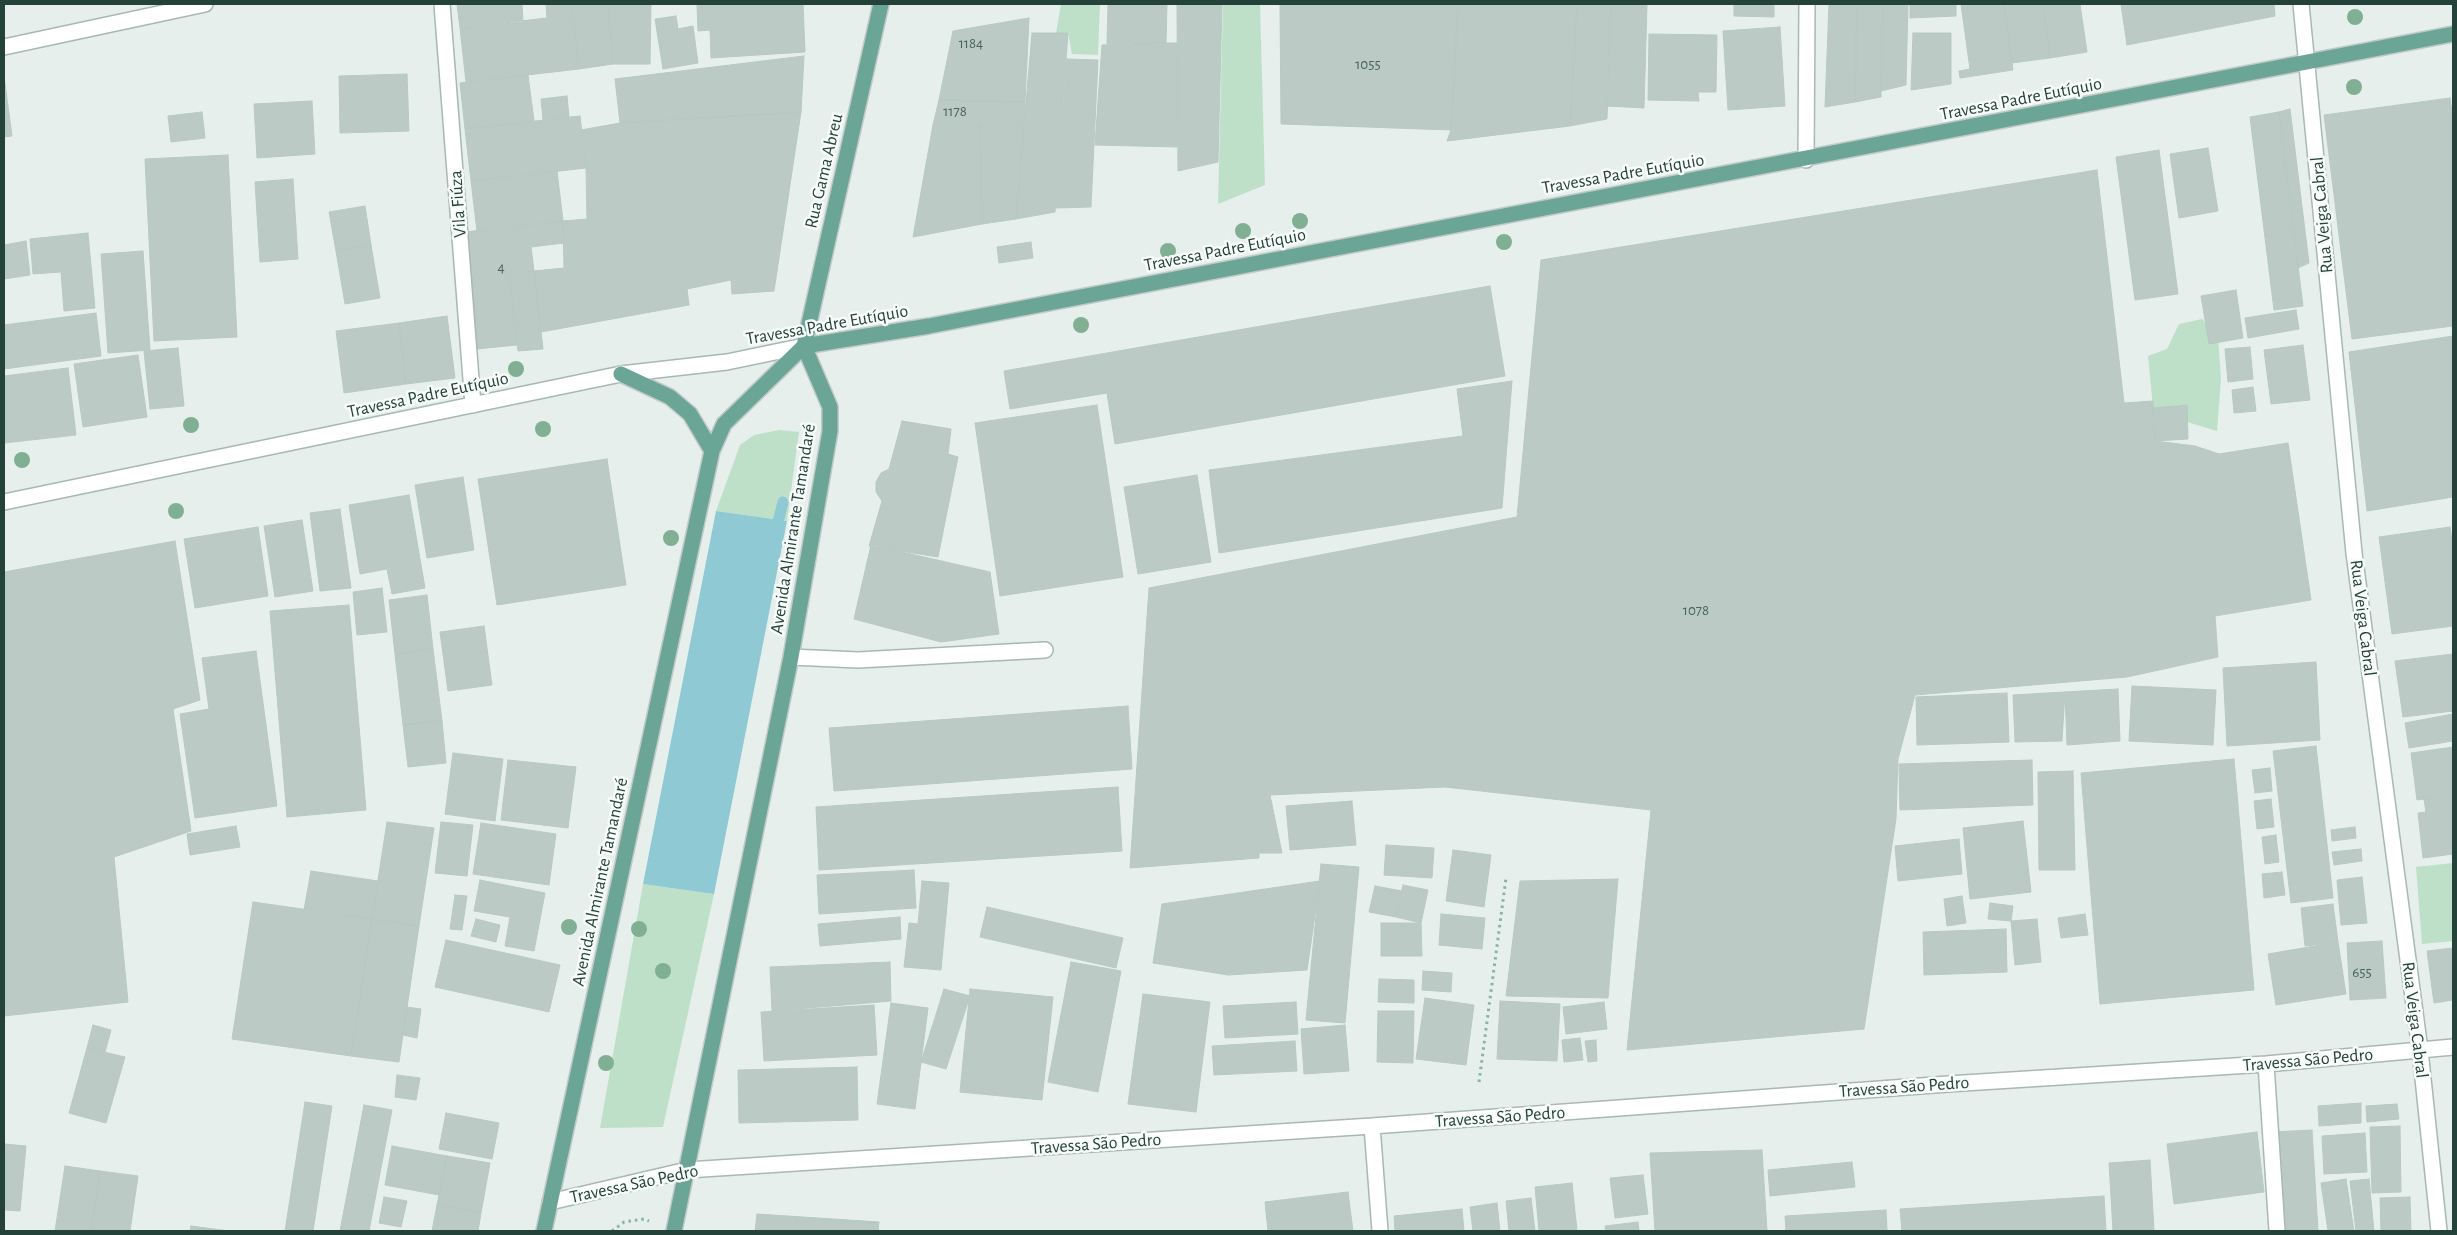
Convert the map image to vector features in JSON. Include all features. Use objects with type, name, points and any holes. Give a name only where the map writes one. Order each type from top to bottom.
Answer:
[{"type":"main road","name":"Rua Gama Abreu","points":[[804,346],[881,4]]},
{"type":"main road","name":"Travessa Padre Eutíquio","points":[[804,346],[929,326],[1583,199],[1806,160],[2453,34]]},
{"type":"main road","name":"Avenida Almirante Tamandaré","points":[[544,1231],[712,452],[724,424],[804,346],[830,407],[830,431],[792,657],[674,1231]]},
{"type":"main road","points":[[621,374],[670,397],[690,414],[712,452]]},
{"type":"street","points":[[4,47],[205,4]]},
{"type":"street","name":"Vila Fiúza","points":[[442,4],[473,405]]},
{"type":"street","points":[[1806,160],[1807,4]]},
{"type":"street","name":"Rua Veiga Cabral","points":[[2301,4],[2354,553],[2420,1050],[2439,1231]]},
{"type":"street","name":"Travessa Padre Eutíquio","points":[[4,502],[621,374],[727,362],[804,346]]},
{"type":"street","points":[[792,657],[858,660],[1045,650]]},
{"type":"street","name":"Travessa São Pedro","points":[[550,1202],[687,1170],[1372,1126],[1948,1084],[2266,1064],[2453,1047]]},
{"type":"street","points":[[2266,1064],[2277,1231]]},
{"type":"street","points":[[1372,1126],[1380,1231]]},
{"type":"path","points":[[1479,1082],[1506,878]]},
{"type":"path","points":[[612,1231],[624,1222],[644,1219],[657,1224]]},
{"type":"green space","points":[[1061,4],[1100,4],[1098,55],[1072,54],[1068,33],[1056,33]]},
{"type":"green space","points":[[1223,4],[1260,4],[1265,185],[1218,204]]},
{"type":"green space","points":[[2202,319],[2218,336],[2221,379],[2217,431],[2187,422],[2186,405],[2153,408],[2148,356],[2167,349],[2179,324]]},
{"type":"green space","points":[[779,430],[799,432],[787,521],[716,511],[740,445],[754,435]]},
{"type":"green space","points":[[2453,863],[2453,941],[2422,944],[2416,867]]},
{"type":"green space","points":[[643,884],[714,894],[663,1127],[600,1128]]},
{"type":"water","points":[[716,511],[787,521],[714,894],[643,884]]},
{"type":"building","points":[[457,4],[522,4],[523,22],[460,28]]},
{"type":"building","points":[[546,4],[572,4],[573,15],[547,19]]},
{"type":"building","points":[[572,4],[608,4],[613,64],[579,69]]},
{"type":"building","points":[[608,4],[651,4],[650,64],[613,64]]},
{"type":"building","points":[[697,4],[803,4],[805,52],[711,58],[710,30],[698,31]]},
{"type":"building","points":[[1108,4],[1167,4],[1166,43],[1107,44]]},
{"type":"building","points":[[1177,4],[1222,4],[1218,162],[1178,171]]},
{"type":"building","points":[[1280,4],[1458,4],[1451,130],[1281,124]]},
{"type":"building","points":[[1458,4],[1577,4],[1570,126],[1447,141],[1451,130]]},
{"type":"building","points":[[1577,4],[1611,4],[1607,119],[1570,126]]},
{"type":"building","points":[[1611,4],[1647,4],[1644,108],[1607,106]]},
{"type":"building","points":[[1734,4],[1774,4],[1774,17],[1734,16]]},
{"type":"building","points":[[1829,4],[1857,4],[1855,102],[1825,107]]},
{"type":"building","points":[[1857,4],[1883,4],[1881,97],[1855,102]]},
{"type":"building","points":[[1883,4],[1908,4],[1906,85],[1881,91]]},
{"type":"building","points":[[1910,4],[1956,4],[1956,16],[1910,18]]},
{"type":"building","points":[[1961,4],[2004,4],[2013,70],[1960,78],[1959,71],[1970,69]]},
{"type":"building","points":[[2004,4],[2043,4],[2050,58],[2012,63]]},
{"type":"building","points":[[2043,4],[2080,4],[2087,52],[2050,58]]},
{"type":"building","points":[[2121,4],[2274,4],[2275,16],[2127,45]]},
{"type":"building","points":[[573,15],[579,69],[466,82],[460,28]]},
{"type":"building","points":[[676,16],[678,29],[693,26],[698,63],[663,69],[655,19]]},
{"type":"building","points":[[1029,18],[1025,102],[939,100],[953,31]]},
{"type":"building","points":[[1780,27],[1785,106],[1728,110],[1723,31]]},
{"type":"building","points":[[1032,33],[1068,33],[1055,212],[1016,219]]},
{"type":"building","points":[[1913,33],[1951,33],[1951,84],[1911,90]]},
{"type":"building","points":[[1649,34],[1717,35],[1716,92],[1698,92],[1699,101],[1648,100]]},
{"type":"building","points":[[1178,43],[1177,147],[1095,145],[1102,45]]},
{"type":"building","points":[[804,56],[801,112],[620,123],[615,79]]},
{"type":"building","points":[[1067,59],[1098,60],[1091,207],[1056,208]]},
{"type":"building","points":[[407,74],[409,131],[340,133],[339,76]]},
{"type":"building","points":[[528,75],[534,121],[465,129],[460,83]]},
{"type":"building","points":[[4,76],[12,136],[4,137]]},
{"type":"building","points":[[567,96],[569,117],[543,120],[541,99]]},
{"type":"building","points":[[2450,98],[2453,120],[2453,326],[2352,339],[2324,115]]},
{"type":"building","points":[[939,100],[1025,102],[1024,125],[933,125]]},
{"type":"building","points":[[312,101],[315,154],[257,158],[254,104]]},
{"type":"building","points":[[2290,109],[2309,263],[2298,268],[2279,112]]},
{"type":"building","points":[[202,112],[205,138],[171,142],[168,116]]},
{"type":"building","points":[[801,112],[774,291],[732,294],[731,280],[687,289],[689,305],[541,332],[534,271],[564,268],[563,221],[587,219],[586,168],[581,130],[620,123]]},
{"type":"building","points":[[2279,112],[2303,306],[2274,310],[2250,117]]},
{"type":"building","points":[[580,116],[586,168],[471,181],[465,129]]},
{"type":"building","points":[[933,125],[980,125],[982,224],[913,237]]},
{"type":"building","points":[[980,125],[1024,125],[1016,219],[982,224]]},
{"type":"building","points":[[2208,148],[2218,211],[2179,218],[2170,154]]},
{"type":"building","points":[[2159,150],[2178,294],[2135,300],[2116,157]]},
{"type":"building","points":[[228,155],[237,337],[154,341],[145,159]]},
{"type":"building","points":[[2097,170],[2124,403],[2153,401],[2155,441],[2195,446],[2219,454],[2288,443],[2311,600],[2215,616],[2218,657],[2127,677],[1915,695],[1898,759],[1896,819],[1864,1029],[1627,1050],[1651,810],[1445,787],[1270,795],[1282,853],[1259,853],[1259,858],[1130,868],[1149,588],[1517,517],[1541,260]]},
{"type":"building","points":[[557,171],[563,221],[477,231],[471,181]]},
{"type":"building","points":[[293,179],[298,259],[260,262],[255,182]]},
{"type":"building","points":[[365,206],[371,245],[336,251],[329,212]]},
{"type":"building","points":[[563,221],[564,243],[531,247],[534,271],[470,278],[465,232]]},
{"type":"building","points":[[88,233],[95,308],[64,311],[61,272],[33,274],[30,239]]},
{"type":"building","points":[[26,241],[30,275],[4,279],[4,245]]},
{"type":"building","points":[[1031,242],[1033,258],[999,263],[997,247]]},
{"type":"building","points":[[371,245],[380,298],[345,304],[336,251]]},
{"type":"building","points":[[143,251],[150,350],[108,353],[101,254]]},
{"type":"building","points":[[534,271],[543,349],[518,351],[509,273]]},
{"type":"building","points":[[509,273],[517,345],[477,349],[470,278]]},
{"type":"building","points":[[1490,286],[1505,376],[1115,444],[1107,393],[1010,409],[1004,371]]},
{"type":"building","points":[[2236,290],[2243,338],[2209,344],[2201,296]]},
{"type":"building","points":[[2296,310],[2299,329],[2248,338],[2245,318]]},
{"type":"building","points":[[96,313],[101,356],[4,369],[4,325]]},
{"type":"building","points":[[447,316],[455,378],[406,384],[399,323]]},
{"type":"building","points":[[399,323],[406,384],[344,393],[336,331]]},
{"type":"building","points":[[2453,336],[2453,497],[2367,511],[2349,352]]},
{"type":"building","points":[[2303,345],[2310,400],[2271,404],[2264,350]]},
{"type":"building","points":[[2250,347],[2253,379],[2228,382],[2225,349]]},
{"type":"building","points":[[178,348],[184,406],[150,409],[144,351]]},
{"type":"building","points":[[138,355],[147,417],[83,427],[74,364]]},
{"type":"building","points":[[68,368],[76,435],[4,443],[4,376]]},
{"type":"building","points":[[1512,381],[1502,508],[1219,553],[1209,470],[1463,436],[1457,389]]},
{"type":"building","points":[[2253,387],[2256,411],[2234,413],[2232,390]]},
{"type":"building","points":[[1097,405],[1123,577],[1000,596],[975,423]]},
{"type":"building","points":[[2187,405],[2188,439],[2155,441],[2153,408]]},
{"type":"building","points":[[902,421],[951,429],[948,454],[958,457],[938,557],[869,546],[882,501],[876,492],[876,482],[881,473],[889,469]]},
{"type":"building","points":[[607,459],[626,585],[497,605],[478,479]]},
{"type":"building","points":[[1197,475],[1211,562],[1138,574],[1124,487]]},
{"type":"building","points":[[463,477],[474,550],[427,558],[415,485]]},
{"type":"building","points":[[409,495],[425,588],[392,594],[387,569],[360,574],[349,505]]},
{"type":"building","points":[[340,509],[351,588],[320,591],[310,513]]},
{"type":"building","points":[[302,520],[313,591],[275,597],[264,526]]},
{"type":"building","points":[[258,527],[268,596],[195,608],[184,539]]},
{"type":"building","points":[[2450,527],[2453,548],[2453,626],[2392,634],[2379,537]]},
{"type":"building","points":[[175,541],[200,700],[173,709],[191,831],[114,857],[128,1002],[4,1016],[4,572]]},
{"type":"building","points":[[871,545],[990,572],[999,634],[941,642],[854,619]]},
{"type":"building","points":[[382,588],[387,632],[357,635],[353,592]]},
{"type":"building","points":[[427,595],[433,649],[395,654],[389,600]]},
{"type":"building","points":[[349,605],[366,810],[287,817],[270,611]]},
{"type":"building","points":[[484,626],[492,685],[448,691],[440,632]]},
{"type":"building","points":[[433,649],[442,721],[403,725],[395,654]]},
{"type":"building","points":[[256,651],[277,806],[195,818],[180,714],[209,709],[202,658]]},
{"type":"building","points":[[2453,654],[2453,711],[2403,717],[2395,661]]},
{"type":"building","points":[[2316,662],[2320,740],[2227,746],[2223,668]]},
{"type":"building","points":[[2132,686],[2216,690],[2213,745],[2129,741]]},
{"type":"building","points":[[2118,689],[2120,741],[2067,745],[2065,692]]},
{"type":"building","points":[[2065,692],[2062,741],[2015,742],[2013,695]]},
{"type":"building","points":[[2007,693],[2009,742],[1917,745],[1916,697]]},
{"type":"building","points":[[1128,706],[1132,769],[834,791],[829,728]]},
{"type":"building","points":[[2453,714],[2453,741],[2409,748],[2405,723]]},
{"type":"building","points":[[442,721],[446,763],[408,767],[403,725]]},
{"type":"building","points":[[2316,746],[2333,898],[2291,903],[2273,751]]},
{"type":"building","points":[[2453,747],[2453,795],[2417,800],[2411,753]]},
{"type":"building","points":[[453,753],[503,759],[495,821],[445,814]]},
{"type":"building","points":[[2234,759],[2254,990],[2100,1004],[2081,773]]},
{"type":"building","points":[[508,760],[576,767],[568,828],[501,820]]},
{"type":"building","points":[[2032,760],[2033,805],[1900,810],[1899,764]]},
{"type":"building","points":[[2270,768],[2272,791],[2255,793],[2252,770]]},
{"type":"building","points":[[2073,771],[2075,870],[2039,870],[2038,772]]},
{"type":"building","points":[[1118,787],[1122,851],[819,870],[816,807]]},
{"type":"building","points":[[2453,796],[2453,854],[2423,858],[2418,813],[2426,812],[2424,799]]},
{"type":"building","points":[[2271,799],[2274,827],[2257,829],[2254,801]]},
{"type":"building","points":[[1352,801],[1356,845],[1290,850],[1286,806]]},
{"type":"building","points":[[2023,821],[2031,892],[1970,899],[1963,828]]},
{"type":"building","points":[[387,822],[434,828],[419,926],[372,919]]},
{"type":"building","points":[[441,822],[473,825],[467,876],[435,873]]},
{"type":"building","points":[[481,823],[556,834],[549,885],[473,874]]},
{"type":"building","points":[[236,826],[240,847],[190,855],[187,834]]},
{"type":"building","points":[[2355,827],[2356,838],[2332,841],[2331,830]]},
{"type":"building","points":[[2276,835],[2279,862],[2265,864],[2262,837]]},
{"type":"building","points":[[1959,839],[1962,874],[1898,881],[1895,846]]},
{"type":"building","points":[[1386,845],[1434,848],[1432,878],[1384,875]]},
{"type":"building","points":[[2361,849],[2362,861],[2334,865],[2332,852]]},
{"type":"building","points":[[1453,850],[1491,855],[1484,907],[1446,901]]},
{"type":"building","points":[[1321,864],[1359,867],[1345,1023],[1306,1020]]},
{"type":"building","points":[[914,870],[916,908],[819,914],[817,875]]},
{"type":"building","points":[[311,871],[378,881],[372,919],[304,910]]},
{"type":"building","points":[[2282,872],[2285,895],[2264,898],[2262,874]]},
{"type":"building","points":[[2362,877],[2367,923],[2341,925],[2337,880]]},
{"type":"building","points":[[1618,879],[1608,998],[1506,996],[1520,881]]},
{"type":"building","points":[[480,880],[545,893],[534,951],[505,946],[510,917],[474,911]]},
{"type":"building","points":[[922,881],[949,883],[941,970],[904,967],[909,923],[918,924]]},
{"type":"building","points":[[1320,881],[1307,970],[1228,975],[1153,963],[1162,904]]},
{"type":"building","points":[[1403,885],[1428,890],[1421,923],[1396,917]]},
{"type":"building","points":[[1375,886],[1402,891],[1396,917],[1369,912]]},
{"type":"building","points":[[455,895],[467,896],[462,930],[450,929]]},
{"type":"building","points":[[1962,896],[1966,923],[1947,926],[1944,899]]},
{"type":"building","points":[[253,902],[372,919],[351,1056],[232,1039]]},
{"type":"building","points":[[1990,903],[2013,906],[2011,921],[1988,919]]},
{"type":"building","points":[[2333,904],[2338,942],[2305,946],[2301,908]]},
{"type":"building","points":[[987,907],[1123,938],[1116,968],[980,937]]},
{"type":"building","points":[[1441,914],[1485,918],[1482,949],[1439,945]]},
{"type":"building","points":[[2085,914],[2088,935],[2061,938],[2058,918]]},
{"type":"building","points":[[900,917],[901,939],[820,946],[818,924]]},
{"type":"building","points":[[372,919],[419,926],[399,1062],[351,1056]]},
{"type":"building","points":[[476,919],[500,925],[496,942],[471,936]]},
{"type":"building","points":[[2037,919],[2041,962],[2015,965],[2011,921]]},
{"type":"building","points":[[1381,923],[1421,923],[1422,956],[1381,956]]},
{"type":"building","points":[[2006,929],[2007,972],[1924,975],[1923,932]]},
{"type":"building","points":[[446,940],[560,965],[549,1012],[435,987]]},
{"type":"building","points":[[2382,941],[2386,998],[2350,1000],[2347,943]]},
{"type":"building","points":[[2338,942],[2346,994],[2276,1005],[2268,954]]},
{"type":"building","points":[[2453,948],[2453,1000],[2434,1003],[2427,951]]},
{"type":"building","points":[[890,962],[891,1001],[772,1011],[770,967]]},
{"type":"building","points":[[1071,962],[1121,971],[1098,1092],[1048,1082]]},
{"type":"building","points":[[1423,971],[1452,973],[1451,992],[1422,990]]},
{"type":"building","points":[[1379,979],[1414,980],[1414,1003],[1378,1002]]},
{"type":"building","points":[[944,989],[970,996],[946,1069],[921,1062]]},
{"type":"building","points":[[970,989],[1053,997],[1042,1100],[960,1092]]},
{"type":"building","points":[[1143,994],[1210,1002],[1196,1112],[1128,1104]]},
{"type":"building","points":[[1425,998],[1474,1005],[1466,1065],[1416,1059]]},
{"type":"building","points":[[1500,1001],[1560,1004],[1557,1061],[1497,1059]]},
{"type":"building","points":[[1296,1002],[1298,1034],[1225,1038],[1223,1006]]},
{"type":"building","points":[[1604,1002],[1607,1029],[1566,1034],[1563,1007]]},
{"type":"building","points":[[891,1003],[928,1008],[915,1109],[877,1104]]},
{"type":"building","points":[[874,1005],[877,1055],[764,1061],[761,1012]]},
{"type":"building","points":[[407,1007],[421,1009],[417,1038],[403,1035]]},
{"type":"building","points":[[1378,1011],[1414,1011],[1413,1063],[1377,1062]]},
{"type":"building","points":[[93,1025],[111,1030],[105,1052],[87,1048]]},
{"type":"building","points":[[1345,1025],[1349,1071],[1304,1074],[1301,1029]]},
{"type":"building","points":[[1580,1038],[1583,1060],[1564,1062],[1562,1040]]},
{"type":"building","points":[[1596,1040],[1597,1061],[1588,1062],[1585,1041]]},
{"type":"building","points":[[1295,1041],[1297,1071],[1214,1075],[1212,1046]]},
{"type":"building","points":[[87,1048],[125,1057],[106,1123],[69,1113]]},
{"type":"building","points":[[857,1067],[858,1120],[739,1123],[738,1070]]},
{"type":"building","points":[[397,1075],[420,1078],[416,1100],[395,1097]]},
{"type":"building","points":[[305,1102],[332,1106],[313,1231],[285,1231]]},
{"type":"building","points":[[2361,1103],[2361,1123],[2319,1126],[2318,1106]]},
{"type":"building","points":[[2397,1104],[2399,1119],[2367,1122],[2366,1106]]},
{"type":"building","points":[[364,1105],[392,1110],[369,1231],[340,1231]]},
{"type":"building","points":[[446,1113],[499,1123],[492,1159],[439,1149]]},
{"type":"building","points":[[2400,1126],[2401,1192],[2372,1193],[2370,1127]]},
{"type":"building","points":[[2312,1130],[2318,1231],[2279,1231],[2273,1132]]},
{"type":"building","points":[[2257,1132],[2264,1192],[2174,1204],[2167,1144]]},
{"type":"building","points":[[2365,1133],[2367,1172],[2324,1174],[2322,1136]]},
{"type":"building","points":[[4,1144],[26,1146],[20,1211],[4,1210]]},
{"type":"building","points":[[392,1146],[447,1156],[439,1195],[385,1185]]},
{"type":"building","points":[[1762,1150],[1767,1231],[1655,1231],[1650,1153]]},
{"type":"building","points":[[447,1156],[490,1163],[481,1213],[437,1205]]},
{"type":"building","points":[[2150,1160],[2154,1231],[2113,1231],[2109,1163]]},
{"type":"building","points":[[1852,1162],[1855,1187],[1770,1196],[1768,1170]]},
{"type":"building","points":[[65,1166],[100,1171],[91,1231],[55,1231]]},
{"type":"building","points":[[100,1171],[138,1176],[130,1231],[91,1231]]},
{"type":"building","points":[[1643,1175],[1648,1214],[1615,1218],[1610,1178]]},
{"type":"building","points":[[2346,1179],[2354,1231],[2328,1231],[2321,1183]]},
{"type":"building","points":[[2369,1179],[2374,1231],[2356,1231],[2350,1181]]},
{"type":"building","points":[[1572,1183],[1577,1231],[1539,1231],[1535,1187]]},
{"type":"building","points":[[1348,1192],[1353,1231],[1268,1231],[1265,1202]]},
{"type":"building","points":[[2104,1196],[2106,1231],[1902,1231],[1900,1209]]},
{"type":"building","points":[[384,1197],[407,1201],[401,1227],[379,1223]]},
{"type":"building","points":[[2410,1197],[2411,1231],[2381,1231],[2380,1198]]},
{"type":"building","points":[[1531,1198],[1535,1231],[1509,1231],[1506,1201]]},
{"type":"building","points":[[1497,1203],[1500,1231],[1473,1231],[1470,1207]]},
{"type":"building","points":[[437,1205],[481,1213],[478,1231],[432,1231]]},
{"type":"building","points":[[1462,1209],[1464,1231],[1395,1231],[1394,1216]]},
{"type":"building","points":[[1886,1210],[1887,1231],[1786,1231],[1785,1216]]},
{"type":"building","points":[[757,1214],[879,1222],[878,1231],[755,1231]]},
{"type":"building","points":[[1638,1222],[1639,1231],[1606,1231],[1605,1226]]},
{"type":"building","points":[[191,1226],[229,1231],[190,1231]]},
{"type":"waterway","points":[[775,534],[783,502]]}]
